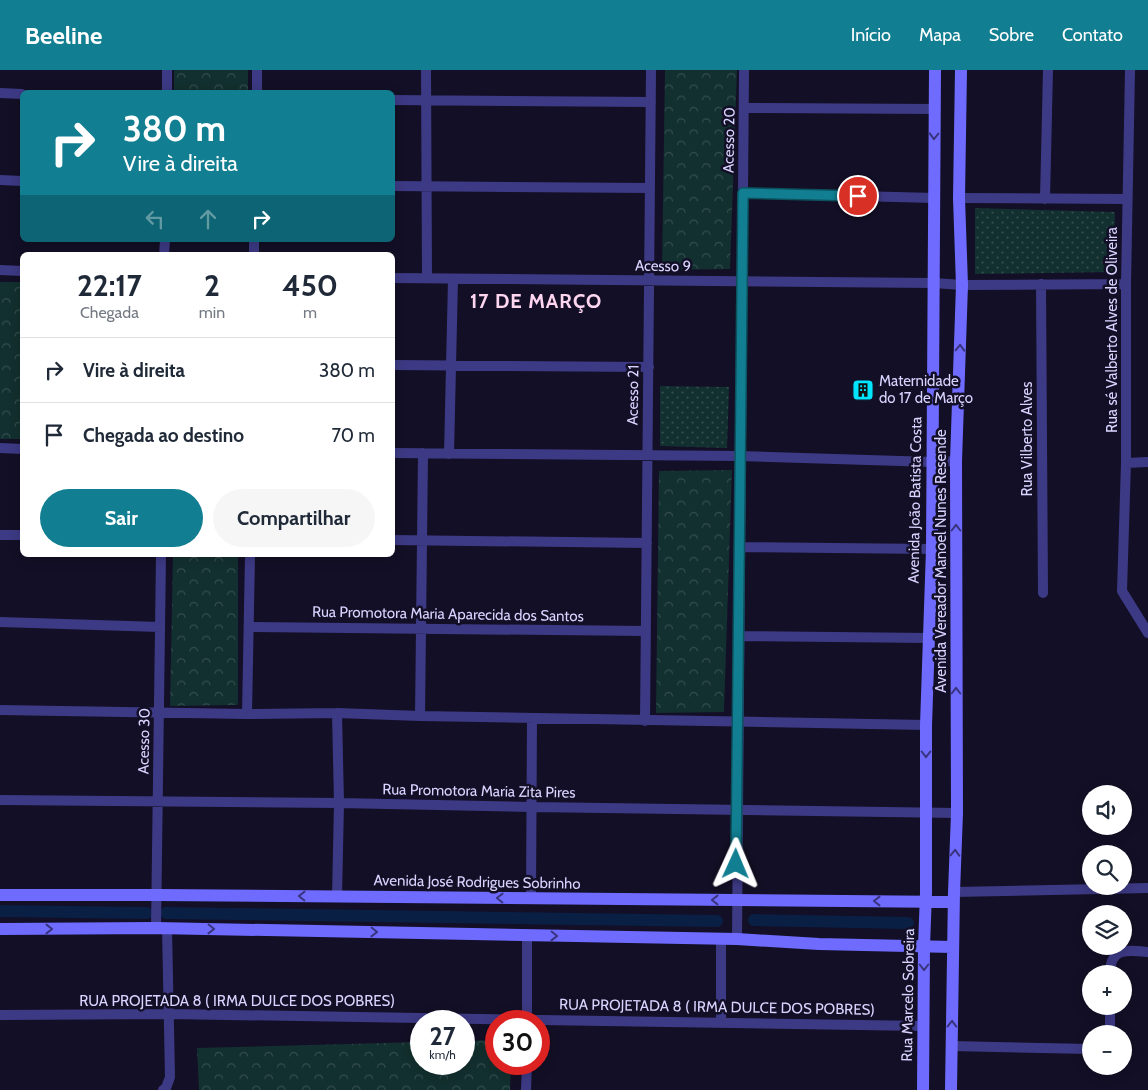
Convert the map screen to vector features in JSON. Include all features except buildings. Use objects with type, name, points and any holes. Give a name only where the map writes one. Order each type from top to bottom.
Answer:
[{"type":"street","points":[[167,70],[167,90]]},
{"type":"street","points":[[256,90],[257,70]]},
{"type":"street","points":[[426,70],[427,278]]},
{"type":"street","name":"Acesso 21","points":[[645,721],[652,70]]},
{"type":"street","name":"Acesso 20","points":[[737,940],[744,70]]},
{"type":"street","name":"Avenida João Batista Costa","points":[[926,901],[926,724],[932,549],[935,70]]},
{"type":"street","name":"Avenida Vereador Manoel Nunes Resende","points":[[954,897],[957,813],[956,461],[962,285],[959,198],[960,70]]},
{"type":"street","points":[[1045,199],[1048,70]]},
{"type":"street","name":"Rua sé Valberto Alves de Oliveira","points":[[1130,70],[1126,284],[1126,463],[1122,591],[1148,634]]},
{"type":"street","points":[[0,94],[20,94]]},
{"type":"street","points":[[395,100],[651,102]]},
{"type":"street","points":[[744,108],[935,109]]},
{"type":"street","points":[[0,180],[20,180]]},
{"type":"street","points":[[395,186],[650,188]]},
{"type":"street","points":[[743,193],[934,198]]},
{"type":"street","points":[[959,198],[1127,199]]},
{"type":"street","points":[[0,270],[20,271]]},
{"type":"street","name":"Acesso 9","points":[[395,278],[934,283],[962,285],[1126,284]]},
{"type":"street","points":[[449,454],[453,279]]},
{"type":"street","name":"Rua Vilberto Alves","points":[[1041,284],[1043,593]]},
{"type":"street","points":[[395,365],[649,367]]},
{"type":"street","points":[[0,448],[20,449]]},
{"type":"street","points":[[395,453],[740,456],[932,462],[956,461]]},
{"type":"street","points":[[420,716],[423,453]]},
{"type":"street","points":[[1126,463],[1148,462]]},
{"type":"street","points":[[0,535],[20,535]]},
{"type":"street","points":[[395,540],[647,542]]},
{"type":"street","points":[[740,547],[932,549]]},
{"type":"street","name":"Acesso 30","points":[[161,557],[157,895],[162,928],[169,1014],[170,1077],[166,1088],[163,1090]]},
{"type":"street","points":[[247,714],[250,557]]},
{"type":"street","points":[[0,622],[160,627]]},
{"type":"street","name":"Rua Promotora Maria Aparecida dos Santos","points":[[248,627],[646,631]]},
{"type":"street","points":[[739,636],[929,638]]},
{"type":"street","points":[[0,710],[247,714],[337,713],[645,721],[926,724]]},
{"type":"street","points":[[337,713],[339,803],[337,897]]},
{"type":"street","points":[[532,718],[532,899]]},
{"type":"street","name":"Rua Promotora Maria Zita Pires","points":[[0,800],[339,803],[957,813]]},
{"type":"street","points":[[951,1090],[954,897],[1148,888]]},
{"type":"street","name":"Avenida José Rodrigues Sobrinho","points":[[0,895],[926,901],[954,897]]},
{"type":"street","name":"Rua Marcelo Sobreira","points":[[923,1090],[926,901]]},
{"type":"street","points":[[0,929],[162,928],[721,939],[819,944],[953,947]]},
{"type":"street","points":[[527,935],[528,1010]]},
{"type":"street","points":[[721,939],[722,1022]]},
{"type":"street","points":[[1110,965],[1117,954],[1124,950],[1148,952]]},
{"type":"street","name":"RUA PROJETADA 8 ( IRMA DULCE DOS POBRES)","points":[[0,1015],[169,1014],[485,1019]]},
{"type":"street","name":"RUA PROJETADA 8 ( IRMA DULCE DOS POBRES)","points":[[550,1020],[924,1026]]},
{"type":"street","points":[[951,1046],[1082,1049]]},
{"type":"street","points":[[526,1090],[527,1075]]},
{"type":"green space","points":[[174,70],[248,70],[248,90],[174,90]]},
{"type":"green space","points":[[665,70],[737,70],[730,269],[662,270]]},
{"type":"green space","points":[[975,208],[1115,212],[1113,272],[975,274]]},
{"type":"green space","points":[[0,282],[20,282],[20,439],[0,439]]},
{"type":"green space","points":[[660,386],[729,387],[727,448],[660,446]]},
{"type":"green space","points":[[732,470],[724,712],[656,713],[659,471]]},
{"type":"green space","points":[[173,557],[238,557],[238,705],[170,706]]},
{"type":"green space","points":[[485,1040],[485,1075],[511,1075],[510,1090],[199,1090],[197,1048],[410,1042],[410,1075],[475,1075],[475,1041]]},
{"type":"waterway","points":[[0,911],[147,913]]},
{"type":"waterway","points":[[166,913],[717,921]]},
{"type":"waterway","points":[[754,920],[908,923]]},
{"type":"place","name":"Maternidade do 17 de Março","points":[[863,390]]},
{"type":"district","name":"17 DE MARÇO","points":[[536,301]]},
{"type":"route","points":[[736,864],[743,193],[858,196]]}]
